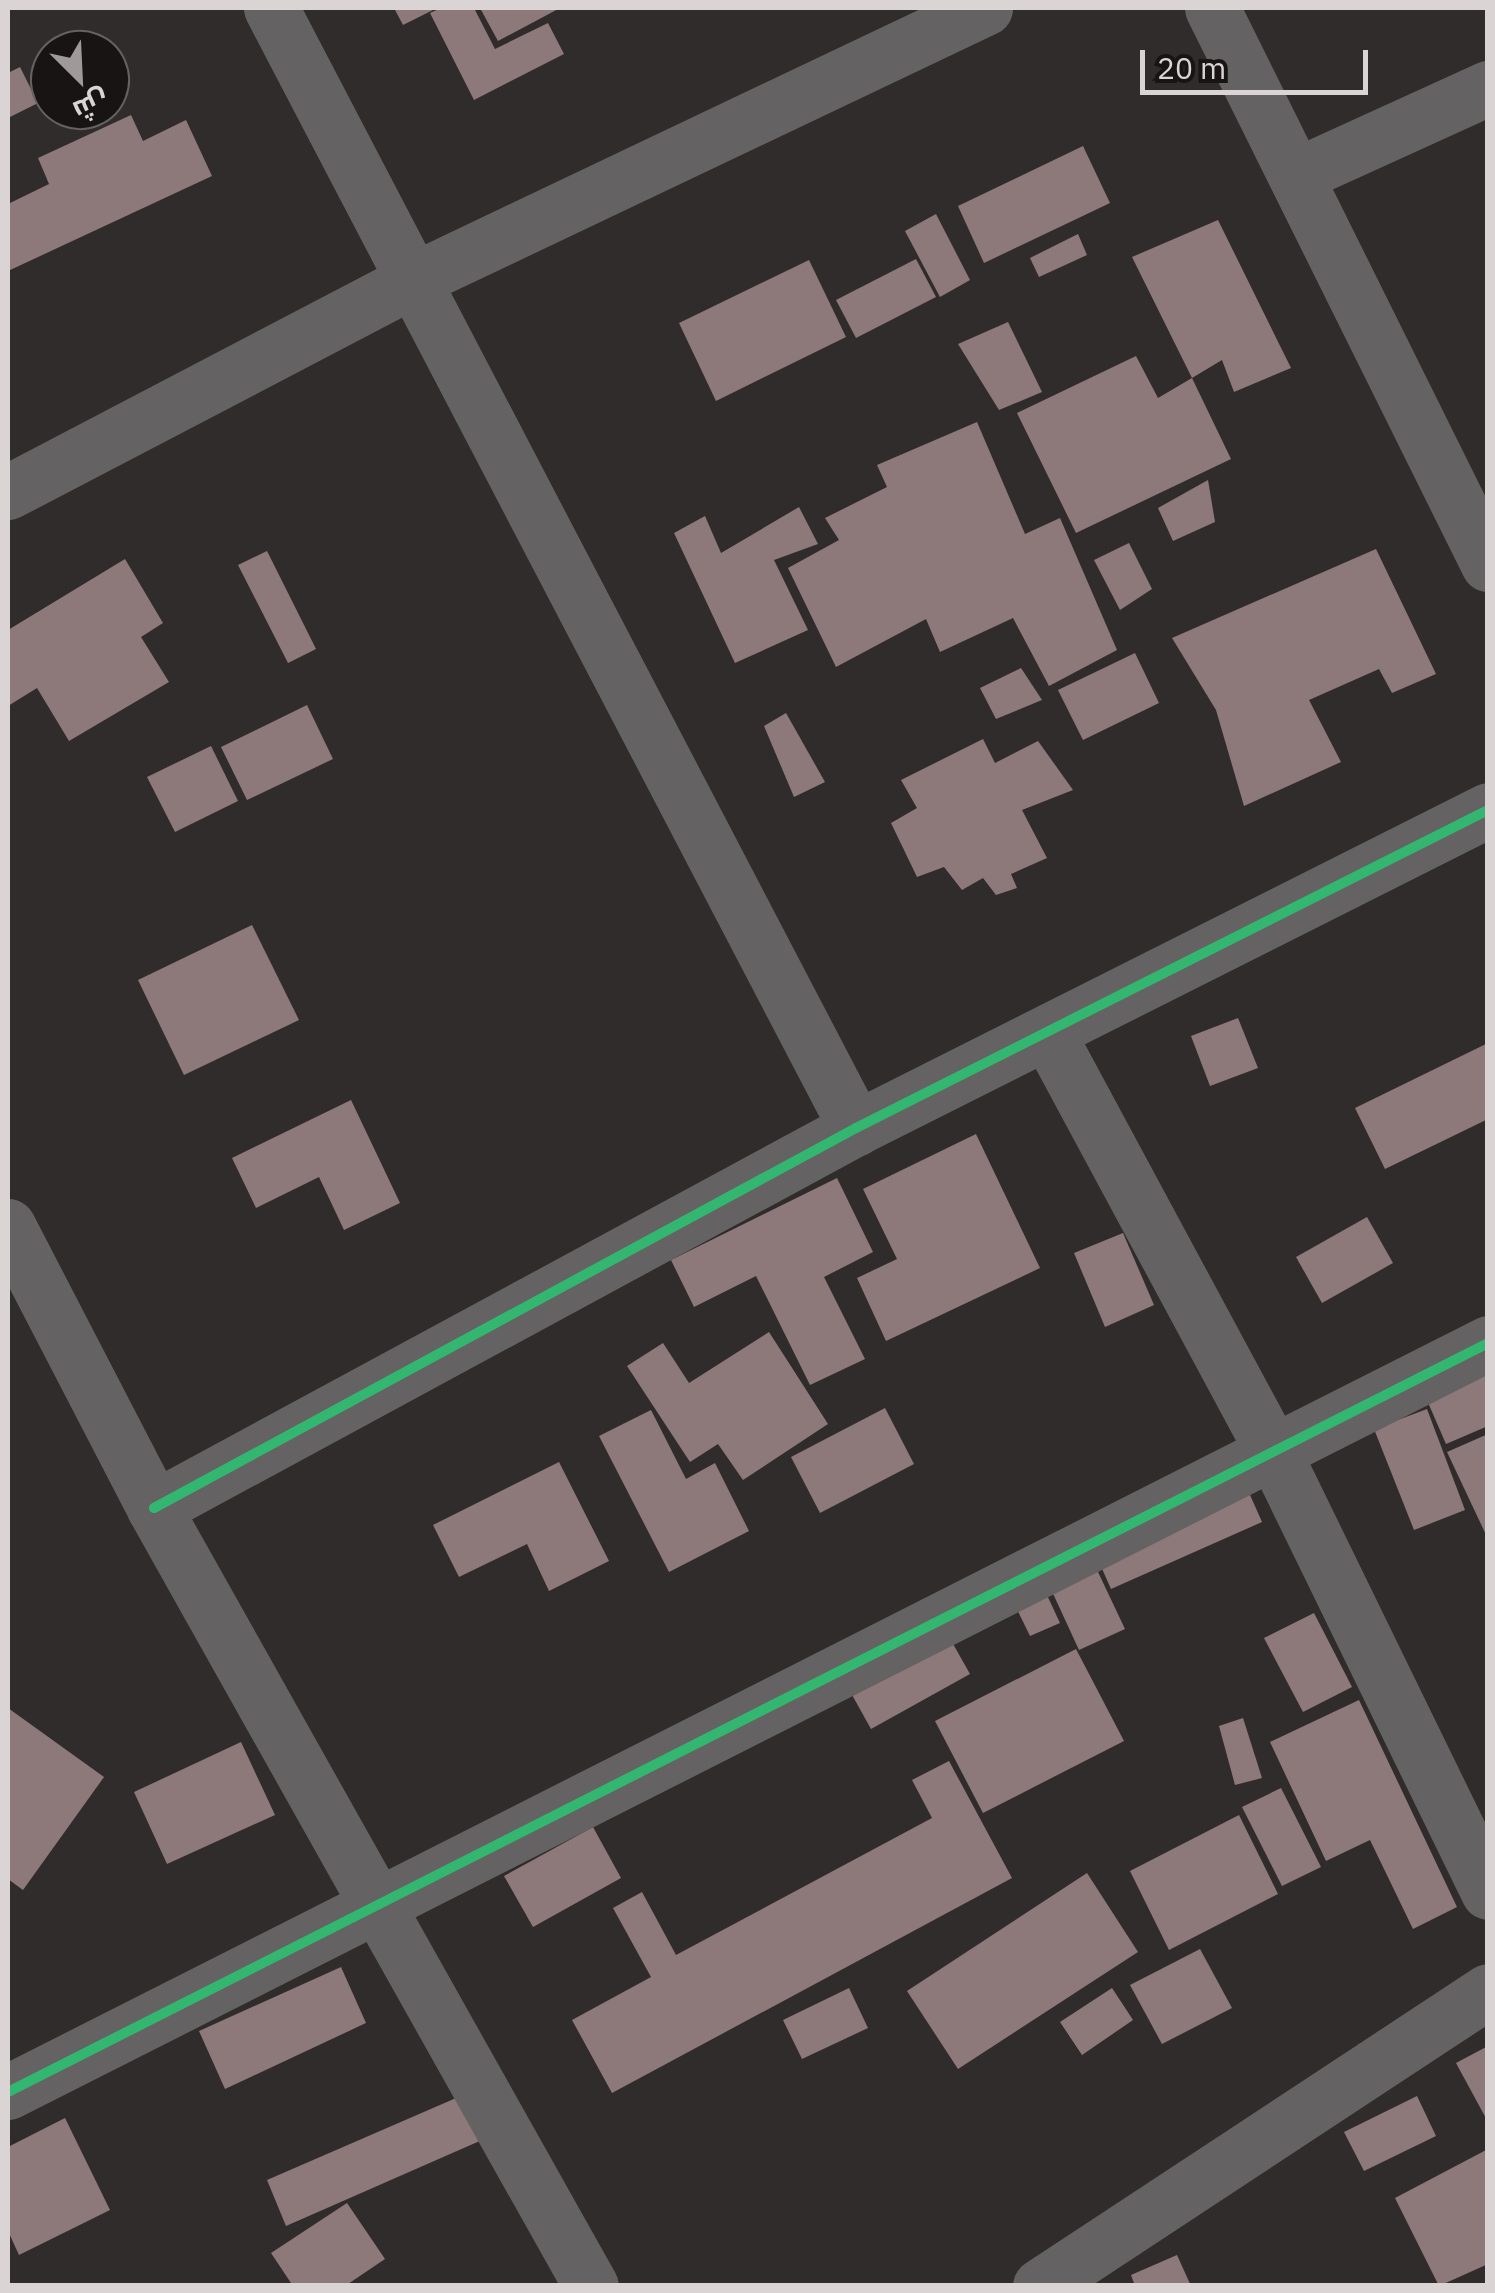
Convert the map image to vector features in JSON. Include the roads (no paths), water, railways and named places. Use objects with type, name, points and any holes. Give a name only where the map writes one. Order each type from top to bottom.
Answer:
[{"type":"street","points":[[271,8],[417,278],[856,1128]]},
{"type":"street","points":[[8,492],[417,278],[985,8]]},
{"type":"street","points":[[1212,8],[1299,174],[1488,564]]},
{"type":"street","points":[[1299,174],[1488,88]]},
{"type":"street","points":[[154,1508],[856,1128],[1488,810]]},
{"type":"street","points":[[1048,1034],[1275,1456],[1488,1892]]},
{"type":"street","points":[[8,1226],[154,1508],[591,2286]]},
{"type":"street","points":[[8,2092],[376,1900],[1275,1456],[1488,1343]]},
{"type":"street","points":[[1040,2286],[1488,1992]]}]
